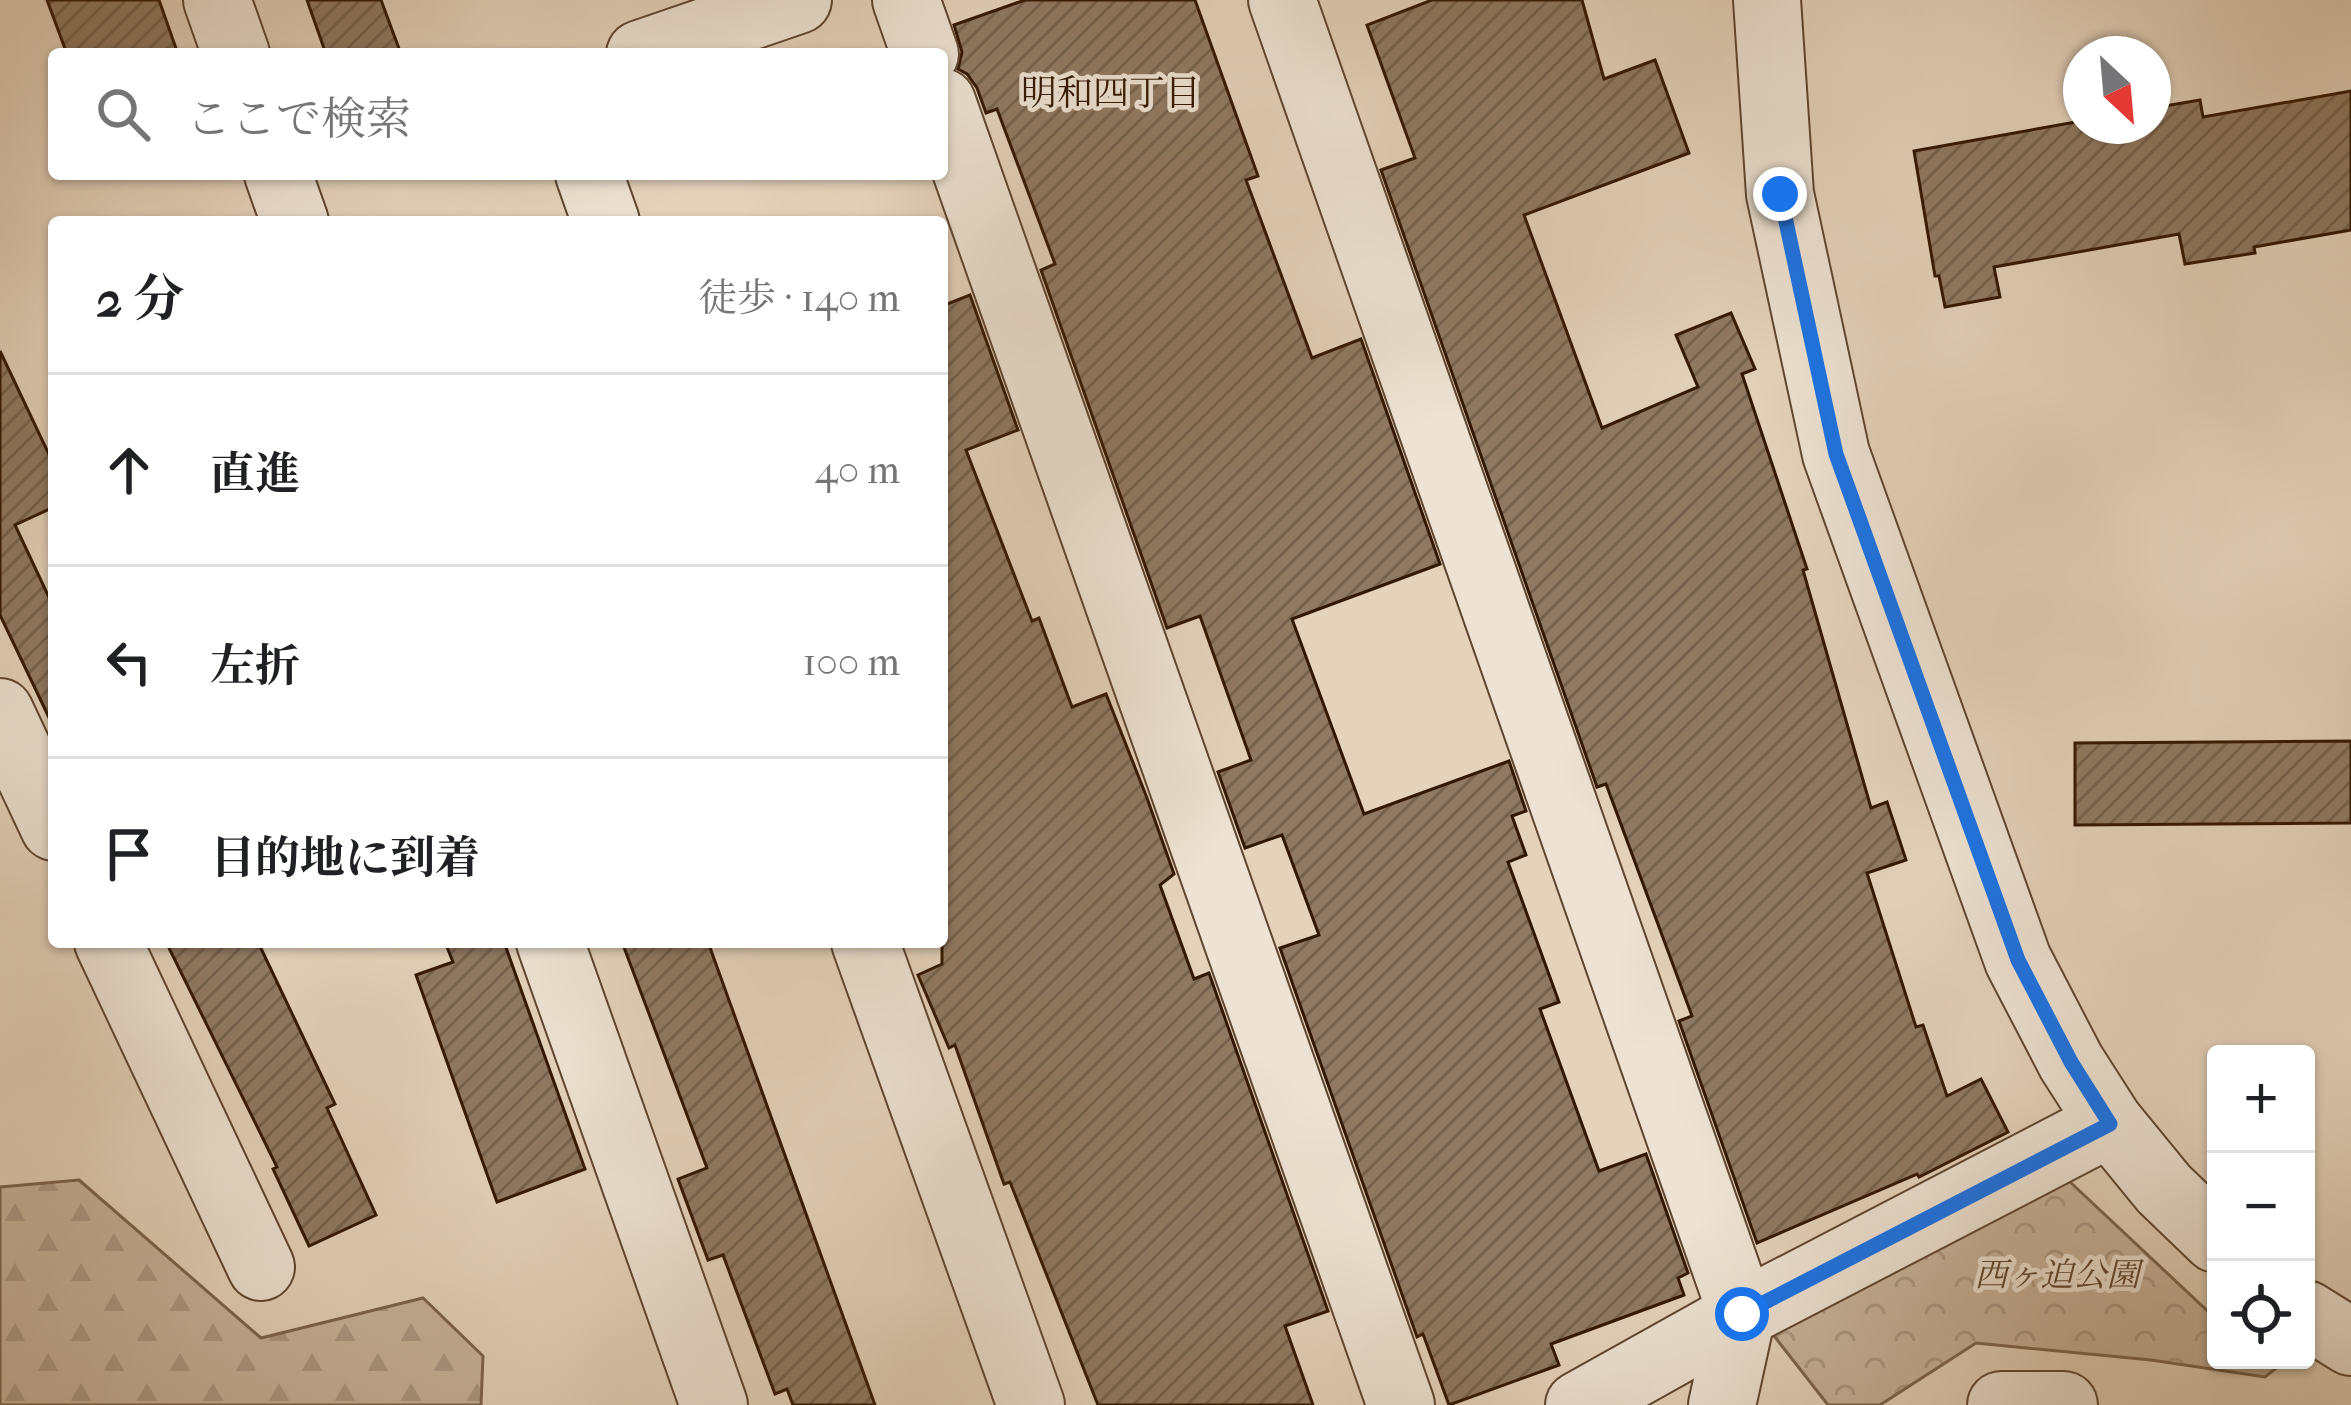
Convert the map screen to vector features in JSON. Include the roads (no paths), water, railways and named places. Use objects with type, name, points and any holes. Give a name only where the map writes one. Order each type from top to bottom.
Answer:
[{"type":"street","points":[[217,0],[234,48]]},
{"type":"street","points":[[658,48],[798,0]]},
{"type":"street","points":[[906,0],[923,48]]},
{"type":"street","points":[[1282,0],[1742,1314],[1723,1405]]},
{"type":"street","points":[[1767,0],[1780,194],[1836,454],[2018,960],[2071,1062],[2110,1124],[2164,1189],[2207,1230]]},
{"type":"street","points":[[948,119],[1401,1405]]},
{"type":"street","points":[[280,180],[294,216]]},
{"type":"street","points":[[591,180],[604,216]]},
{"type":"street","points":[[0,712],[48,813]]},
{"type":"street","points":[[111,948],[261,1267]]},
{"type":"street","points":[[552,948],[714,1405]]},
{"type":"street","points":[[867,948],[1031,1405]]},
{"type":"street","points":[[1580,1405],[1742,1314],[2110,1124]]},
{"type":"street","points":[[2315,1320],[2351,1342]]},
{"type":"street","points":[[2001,1405],[2064,1405]]},
{"type":"district","name":"明和四丁目","points":[[1111,93]]},
{"type":"park label","name":"西ヶ迫公園","points":[[2057,1275]]}]
